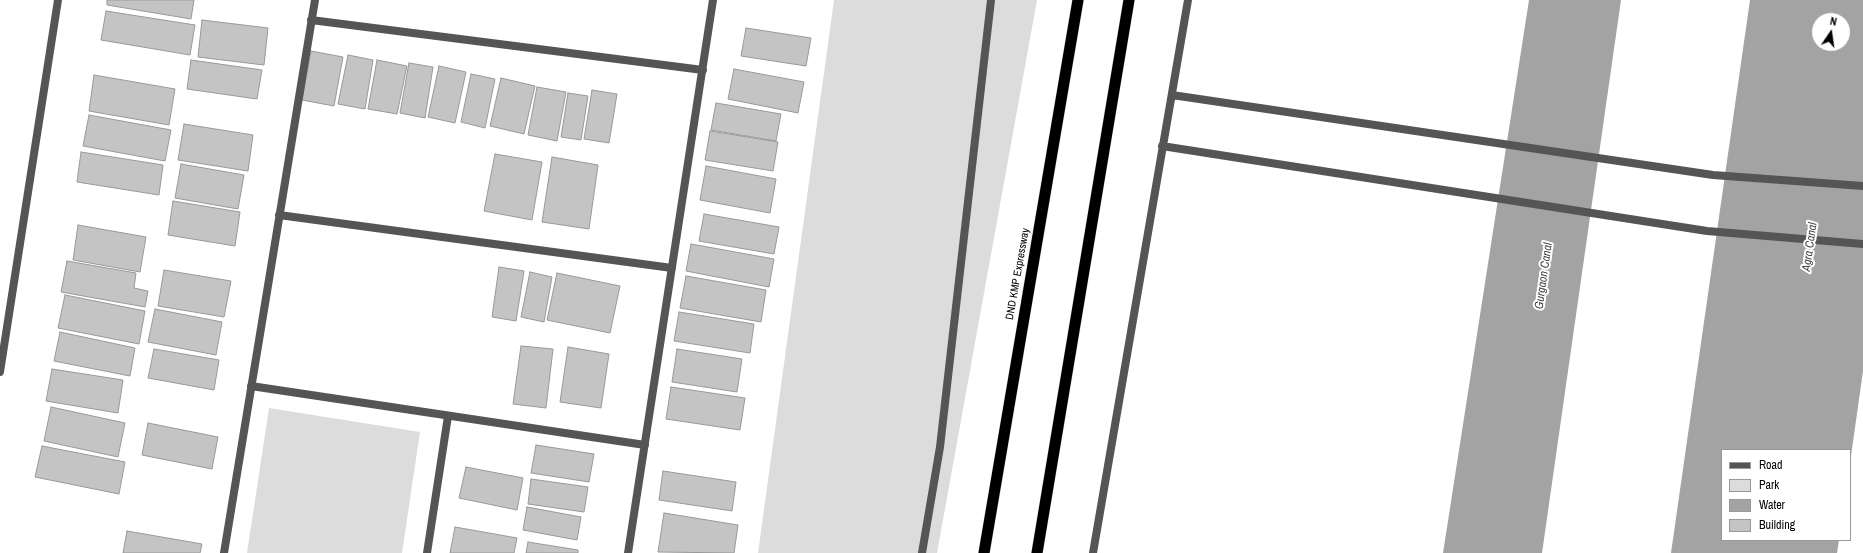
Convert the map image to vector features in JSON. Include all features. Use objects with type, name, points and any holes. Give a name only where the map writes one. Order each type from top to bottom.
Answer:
[{"type":"highway","name":"DND KMP Expressway","points":[[984,553],[1078,0]]},
{"type":"highway","points":[[1037,553],[1129,0]]},
{"type":"street","points":[[0,372],[2,341],[58,0]]},
{"type":"street","points":[[224,553],[315,0]]},
{"type":"street","points":[[628,553],[713,0]]},
{"type":"street","points":[[922,553],[940,447],[991,0]]},
{"type":"street","points":[[1093,553],[1188,0]]},
{"type":"street","points":[[311,20],[703,70]]},
{"type":"street","points":[[1172,95],[1713,175],[1863,186]]},
{"type":"street","points":[[1162,146],[1707,231],[1863,244]]},
{"type":"street","points":[[279,215],[672,268]]},
{"type":"street","points":[[251,386],[645,445]]},
{"type":"street","points":[[427,553],[448,416]]},
{"type":"green space","points":[[834,0],[1037,0],[937,553],[758,553]]},
{"type":"green space","points":[[269,408],[420,432],[402,553],[247,553]]},
{"type":"water","name":"Gurgaon Canal","points":[[1529,0],[1621,0],[1542,553],[1443,553]]},
{"type":"water","name":"Agra Canal","points":[[1750,0],[1863,0],[1863,371],[1851,456],[1851,449],[1721,449],[1721,541],[1839,541],[1837,553],[1671,553]]},
{"type":"building","points":[[107,0],[194,0],[191,19],[107,5]]},
{"type":"building","points":[[106,11],[195,25],[190,55],[101,40]]},
{"type":"building","points":[[202,20],[268,28],[264,65],[198,57]]},
{"type":"building","points":[[746,28],[811,38],[806,66],[741,56]]},
{"type":"building","points":[[311,51],[343,57],[334,106],[302,100]]},
{"type":"building","points":[[348,55],[373,60],[365,109],[338,104]]},
{"type":"building","points":[[191,60],[262,70],[257,99],[187,89]]},
{"type":"building","points":[[377,60],[407,66],[397,114],[368,109]]},
{"type":"building","points":[[409,63],[433,67],[425,118],[400,113]]},
{"type":"building","points":[[439,66],[466,72],[455,123],[428,117]]},
{"type":"building","points":[[734,69],[804,82],[798,113],[728,99]]},
{"type":"building","points":[[471,74],[495,79],[485,128],[461,122]]},
{"type":"building","points":[[94,75],[175,89],[169,125],[89,111]]},
{"type":"building","points":[[501,78],[535,86],[524,134],[490,126]]},
{"type":"building","points":[[537,87],[566,92],[557,141],[528,135]]},
{"type":"building","points":[[592,90],[617,94],[609,143],[584,139]]},
{"type":"building","points":[[568,93],[588,96],[581,140],[561,137]]},
{"type":"building","points":[[716,103],[781,114],[776,141],[711,130]]},
{"type":"building","points":[[89,115],[171,130],[165,161],[83,146]]},
{"type":"building","points":[[184,124],[253,135],[248,171],[178,160]]},
{"type":"building","points":[[710,131],[778,142],[773,171],[705,160]]},
{"type":"building","points":[[81,152],[163,165],[159,195],[77,182]]},
{"type":"building","points":[[495,154],[542,162],[532,220],[484,211]]},
{"type":"building","points":[[552,157],[598,165],[589,229],[542,222]]},
{"type":"building","points":[[181,164],[244,175],[238,209],[175,198]]},
{"type":"building","points":[[706,166],[776,179],[770,213],[700,200]]},
{"type":"building","points":[[173,201],[240,212],[235,246],[168,235]]},
{"type":"building","points":[[704,214],[779,227],[774,254],[699,241]]},
{"type":"building","points":[[78,225],[146,237],[140,272],[73,260]]},
{"type":"building","points":[[691,244],[774,259],[769,287],[686,271]]},
{"type":"building","points":[[67,261],[136,273],[134,288],[148,291],[145,307],[61,292]]},
{"type":"building","points":[[499,267],[524,271],[516,321],[492,317]]},
{"type":"building","points":[[164,270],[231,281],[224,317],[158,306]]},
{"type":"building","points":[[530,272],[552,277],[544,322],[521,317]]},
{"type":"building","points":[[557,273],[620,286],[610,333],[547,320]]},
{"type":"building","points":[[686,276],[766,290],[761,322],[680,308]]},
{"type":"building","points":[[65,295],[145,311],[139,344],[58,328]]},
{"type":"building","points":[[155,309],[222,322],[216,355],[148,342]]},
{"type":"building","points":[[679,312],[754,324],[750,353],[674,341]]},
{"type":"building","points":[[60,332],[135,348],[130,376],[54,361]]},
{"type":"building","points":[[521,346],[553,349],[546,408],[513,404]]},
{"type":"building","points":[[568,347],[609,354],[601,408],[560,402]]},
{"type":"building","points":[[154,349],[219,360],[214,390],[148,378]]},
{"type":"building","points":[[677,349],[742,359],[737,392],[672,382]]},
{"type":"building","points":[[52,369],[123,380],[118,413],[46,401]]},
{"type":"building","points":[[671,387],[745,398],[740,430],[666,419]]},
{"type":"building","points":[[51,407],[125,423],[118,457],[44,441]]},
{"type":"building","points":[[148,423],[218,437],[212,469],[142,455]]},
{"type":"building","points":[[536,445],[594,454],[589,482],[531,473]]},
{"type":"building","points":[[42,446],[125,462],[119,494],[35,477]]},
{"type":"building","points":[[466,467],[523,478],[517,510],[459,498]]},
{"type":"building","points":[[663,471],[736,482],[732,511],[659,500]]},
{"type":"building","points":[[531,479],[588,487],[584,512],[528,504]]},
{"type":"building","points":[[527,507],[581,517],[577,540],[523,530]]},
{"type":"building","points":[[664,513],[738,525],[734,553],[658,552]]},
{"type":"building","points":[[455,527],[517,538],[514,553],[450,553]]},
{"type":"building","points":[[127,531],[202,544],[200,553],[123,553]]},
{"type":"building","points":[[528,542],[578,550],[578,553],[526,553]]}]
